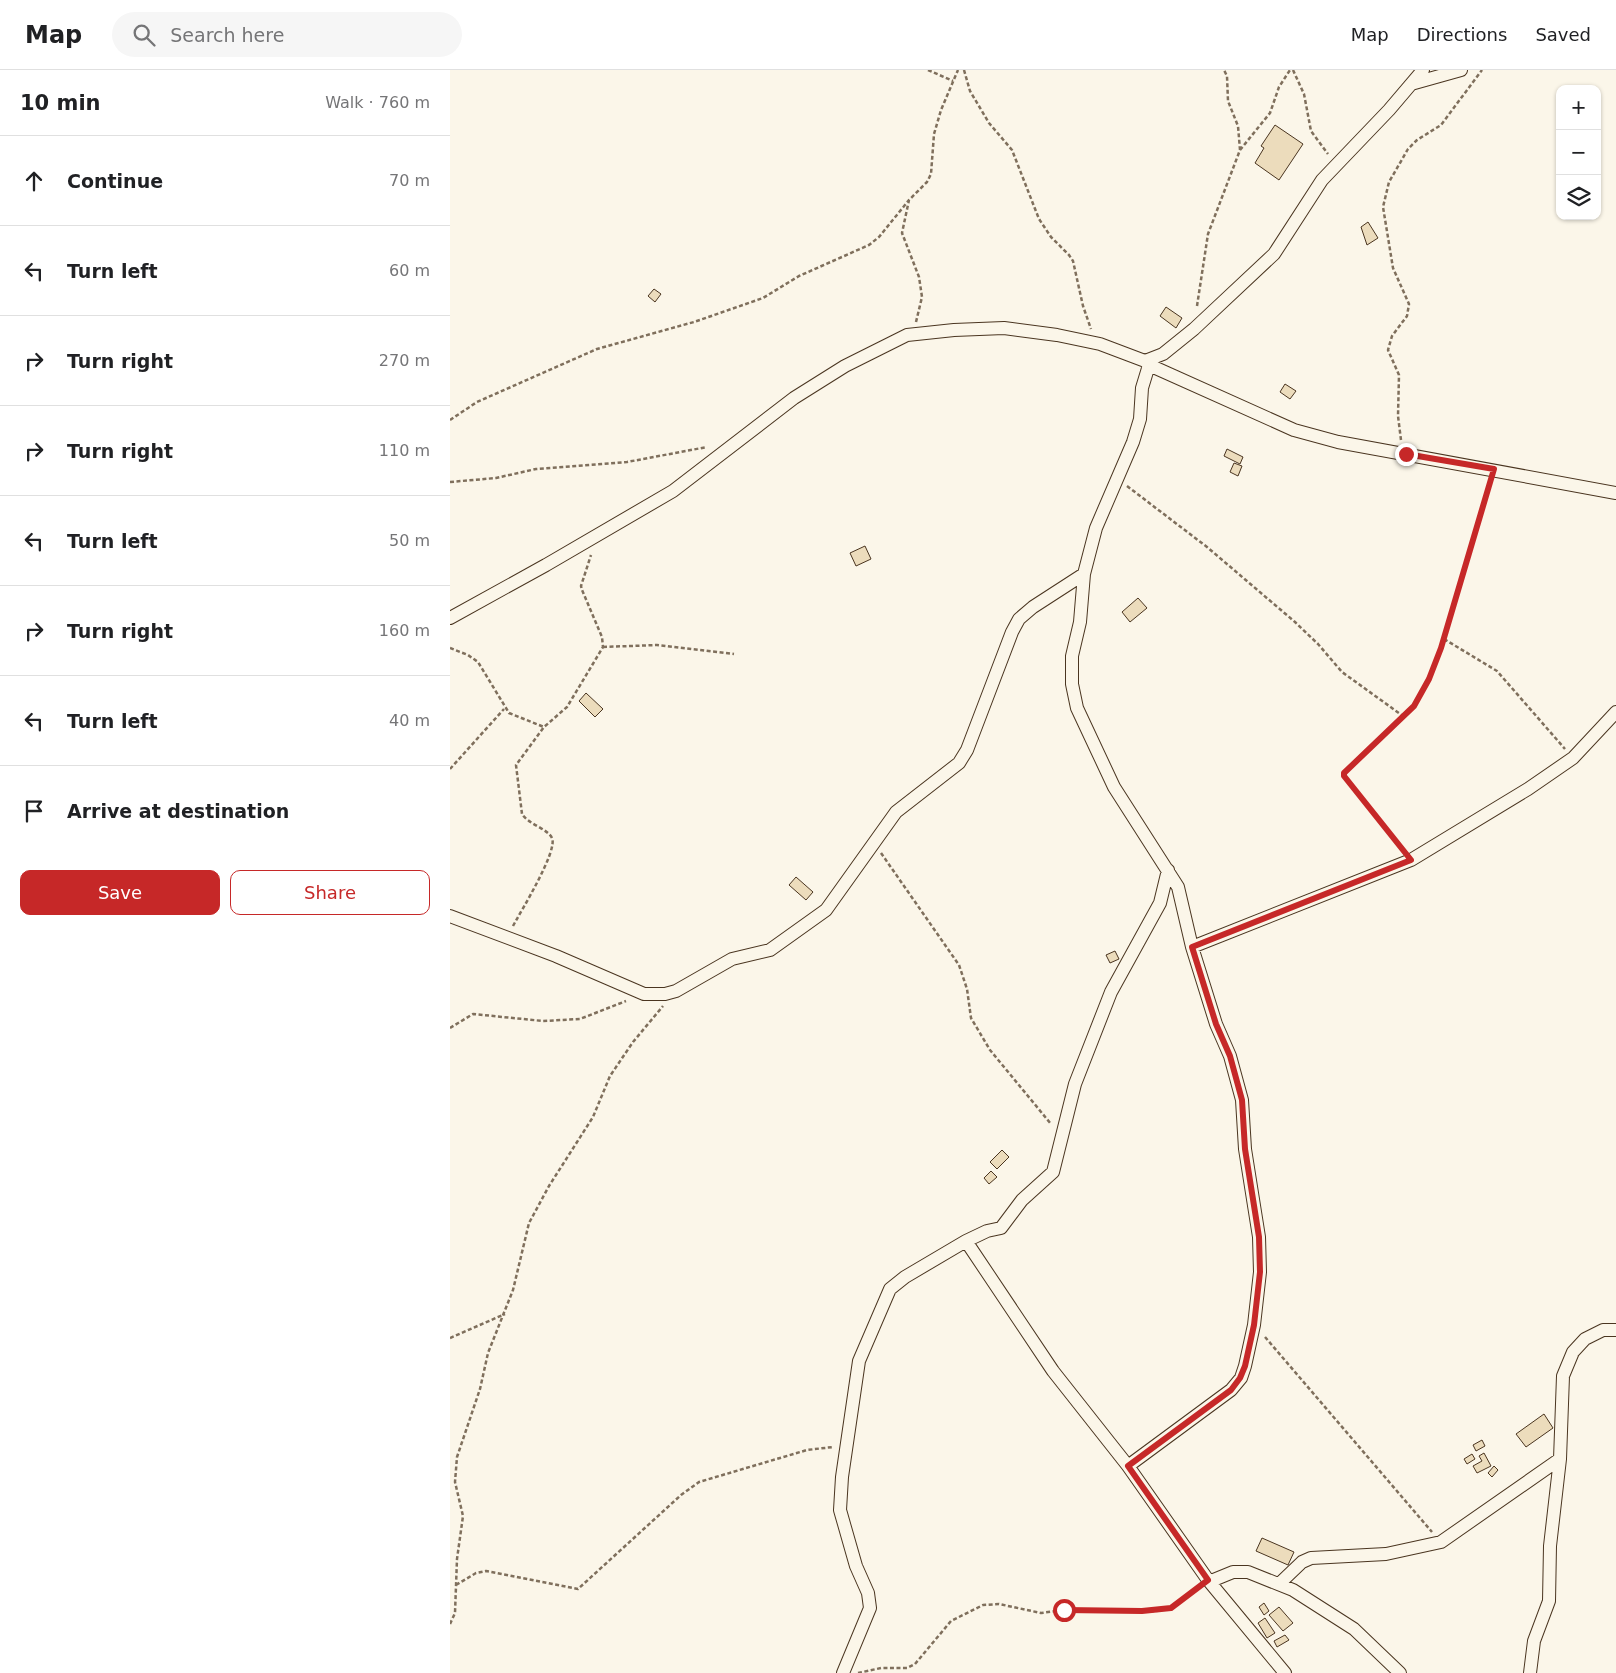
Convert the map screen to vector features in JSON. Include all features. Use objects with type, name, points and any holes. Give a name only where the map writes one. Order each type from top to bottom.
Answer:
[{"type":"street","points":[[1128,1466],[1231,1390],[1240,1378],[1245,1366],[1254,1325],[1260,1272],[1259,1237],[1245,1149],[1242,1100],[1230,1056],[1216,1024],[1192,947],[1178,887],[1114,787],[1077,708],[1072,684],[1072,656],[1080,622],[1084,574],[1096,528],[1118,479],[1140,420],[1142,388],[1147,363],[1163,354],[1194,329],[1274,254],[1322,180],[1423,70]]},
{"type":"street","points":[[1411,84],[1462,70]]},
{"type":"street","points":[[450,618],[673,491],[794,398],[845,366],[907,335],[954,330],[1004,328],[1057,335],[1100,344],[1147,363],[1294,430],[1338,442],[1494,469],[1567,486],[1616,494]]},
{"type":"street","points":[[450,916],[556,956],[644,994],[665,994],[676,991],[732,959],[770,950],[826,910],[873,841],[896,812],[959,763],[1019,619],[1084,574]]},
{"type":"street","points":[[1192,947],[1411,860],[1528,790],[1573,758],[1616,712]]},
{"type":"street","points":[[843,1673],[870,1608],[868,1593],[856,1566],[840,1510],[846,1445],[853,1411],[859,1361],[890,1289],[905,1277],[966,1241],[987,1231],[1000,1228],[1022,1200],[1053,1172],[1063,1139],[1075,1084],[1111,992],[1160,903],[1168,870]]},
{"type":"street","points":[[966,1241],[1052,1371],[1128,1466],[1209,1580],[1285,1673]]},
{"type":"street","points":[[1530,1673],[1534,1641],[1549,1601],[1550,1546],[1560,1459],[1563,1376],[1573,1352],[1585,1339],[1603,1330],[1616,1330]]},
{"type":"street","points":[[1279,1584],[1302,1562],[1311,1558],[1386,1554],[1441,1542],[1560,1459]]},
{"type":"street","points":[[1209,1580],[1232,1572],[1248,1572],[1293,1590],[1354,1629],[1400,1673]]},
{"type":"path","points":[[928,70],[952,82]]},
{"type":"path","points":[[450,420],[477,402],[597,349],[694,322],[763,298],[799,276],[869,245],[879,237],[909,200],[927,182],[931,174],[934,134],[958,70]]},
{"type":"path","points":[[964,70],[970,90],[989,123],[1012,150],[1039,219],[1051,237],[1069,255],[1073,262],[1083,306],[1100,344]]},
{"type":"path","points":[[1224,70],[1227,76],[1228,101],[1238,126],[1240,150]]},
{"type":"path","points":[[1194,329],[1208,234],[1240,150],[1270,113],[1278,87],[1291,70],[1304,94],[1311,131],[1336,166]]},
{"type":"path","points":[[1406,454],[1399,432],[1399,375],[1388,350],[1392,336],[1407,316],[1409,304],[1393,268],[1383,207],[1389,182],[1408,150],[1417,140],[1441,125],[1482,70]]},
{"type":"path","points":[[907,335],[916,325],[922,297],[919,277],[902,233],[909,200]]},
{"type":"path","points":[[450,482],[496,478],[536,469],[627,462],[711,446]]},
{"type":"path","points":[[1411,860],[1344,776],[1345,770],[1414,706],[1429,679],[1444,639],[1494,469]]},
{"type":"path","points":[[1118,479],[1207,547],[1295,622],[1318,644],[1342,672],[1403,716]]},
{"type":"path","points":[[598,535],[581,586],[603,647]]},
{"type":"path","points":[[1444,639],[1497,671],[1573,758]]},
{"type":"path","points":[[603,647],[657,645],[734,654]]},
{"type":"path","points":[[506,938],[549,859],[553,840],[550,835],[526,820],[522,814],[516,769],[521,757],[544,727],[567,707],[603,647]]},
{"type":"path","points":[[450,648],[468,655],[478,662],[504,709],[509,713],[544,727]]},
{"type":"path","points":[[450,769],[504,709]]},
{"type":"path","points":[[873,841],[959,965],[967,989],[971,1018],[990,1050],[1063,1139]]},
{"type":"path","points":[[450,1624],[455,1613],[457,1559],[463,1516],[455,1482],[457,1457],[480,1389],[488,1353],[505,1314],[529,1223],[549,1186],[592,1118],[610,1076],[633,1042],[676,991]]},
{"type":"path","points":[[450,1028],[474,1014],[543,1022],[580,1019],[644,994]]},
{"type":"path","points":[[450,1338],[505,1314]]},
{"type":"path","points":[[1254,1325],[1441,1542]]},
{"type":"path","points":[[456,1585],[486,1571],[578,1589],[681,1495],[699,1482],[807,1450],[846,1445]]},
{"type":"path","points":[[857,1673],[881,1668],[907,1668],[915,1664],[951,1620],[983,1605],[998,1604],[1042,1613],[1064,1610],[1156,1611],[1171,1608],[1209,1580]]},
{"type":"building","points":[[1275,125],[1303,144],[1279,180],[1255,163],[1264,148],[1261,146]]},
{"type":"building","points":[[1368,222],[1378,238],[1367,245],[1361,227]]},
{"type":"building","points":[[654,289],[661,294],[655,302],[648,296]]},
{"type":"building","points":[[1166,307],[1182,318],[1176,328],[1160,316]]},
{"type":"building","points":[[1285,384],[1296,391],[1290,399],[1280,392]]},
{"type":"building","points":[[1227,449],[1243,457],[1240,464],[1224,456]]},
{"type":"building","points":[[1234,463],[1242,466],[1238,476],[1230,472]]},
{"type":"building","points":[[865,546],[871,559],[856,566],[850,553]]},
{"type":"building","points":[[1138,598],[1147,608],[1130,622],[1122,612]]},
{"type":"building","points":[[586,693],[603,709],[595,717],[579,701]]},
{"type":"building","points":[[796,877],[813,892],[806,900],[789,885]]},
{"type":"building","points":[[1115,951],[1119,959],[1110,963],[1106,955]]},
{"type":"building","points":[[1002,1150],[1009,1157],[997,1169],[990,1162]]},
{"type":"building","points":[[991,1171],[997,1177],[989,1184],[984,1178]]},
{"type":"building","points":[[1544,1414],[1553,1428],[1526,1447],[1516,1434]]},
{"type":"building","points":[[1482,1440],[1485,1446],[1476,1451],[1473,1445]]},
{"type":"building","points":[[1484,1453],[1491,1466],[1477,1473],[1473,1466],[1482,1461],[1479,1456]]},
{"type":"building","points":[[1472,1454],[1475,1459],[1467,1464],[1464,1459]]},
{"type":"building","points":[[1494,1466],[1498,1470],[1492,1477],[1488,1473]]},
{"type":"building","points":[[1262,1538],[1294,1552],[1288,1565],[1256,1551]]},
{"type":"building","points":[[1264,1603],[1269,1611],[1264,1615],[1259,1607]]},
{"type":"building","points":[[1279,1607],[1293,1623],[1283,1631],[1269,1615]]},
{"type":"building","points":[[1265,1618],[1275,1633],[1267,1638],[1258,1623]]},
{"type":"building","points":[[1285,1635],[1289,1640],[1277,1647],[1274,1641]]},
{"type":"route","points":[[1064,1610],[1156,1611],[1171,1608],[1208,1580],[1128,1466],[1231,1390],[1240,1378],[1245,1366],[1254,1325],[1260,1272],[1259,1237],[1245,1149],[1242,1100],[1230,1056],[1216,1024],[1192,947],[1411,860],[1344,776],[1344,773],[1414,706],[1429,679],[1441,648],[1494,469],[1406,454]]}]
